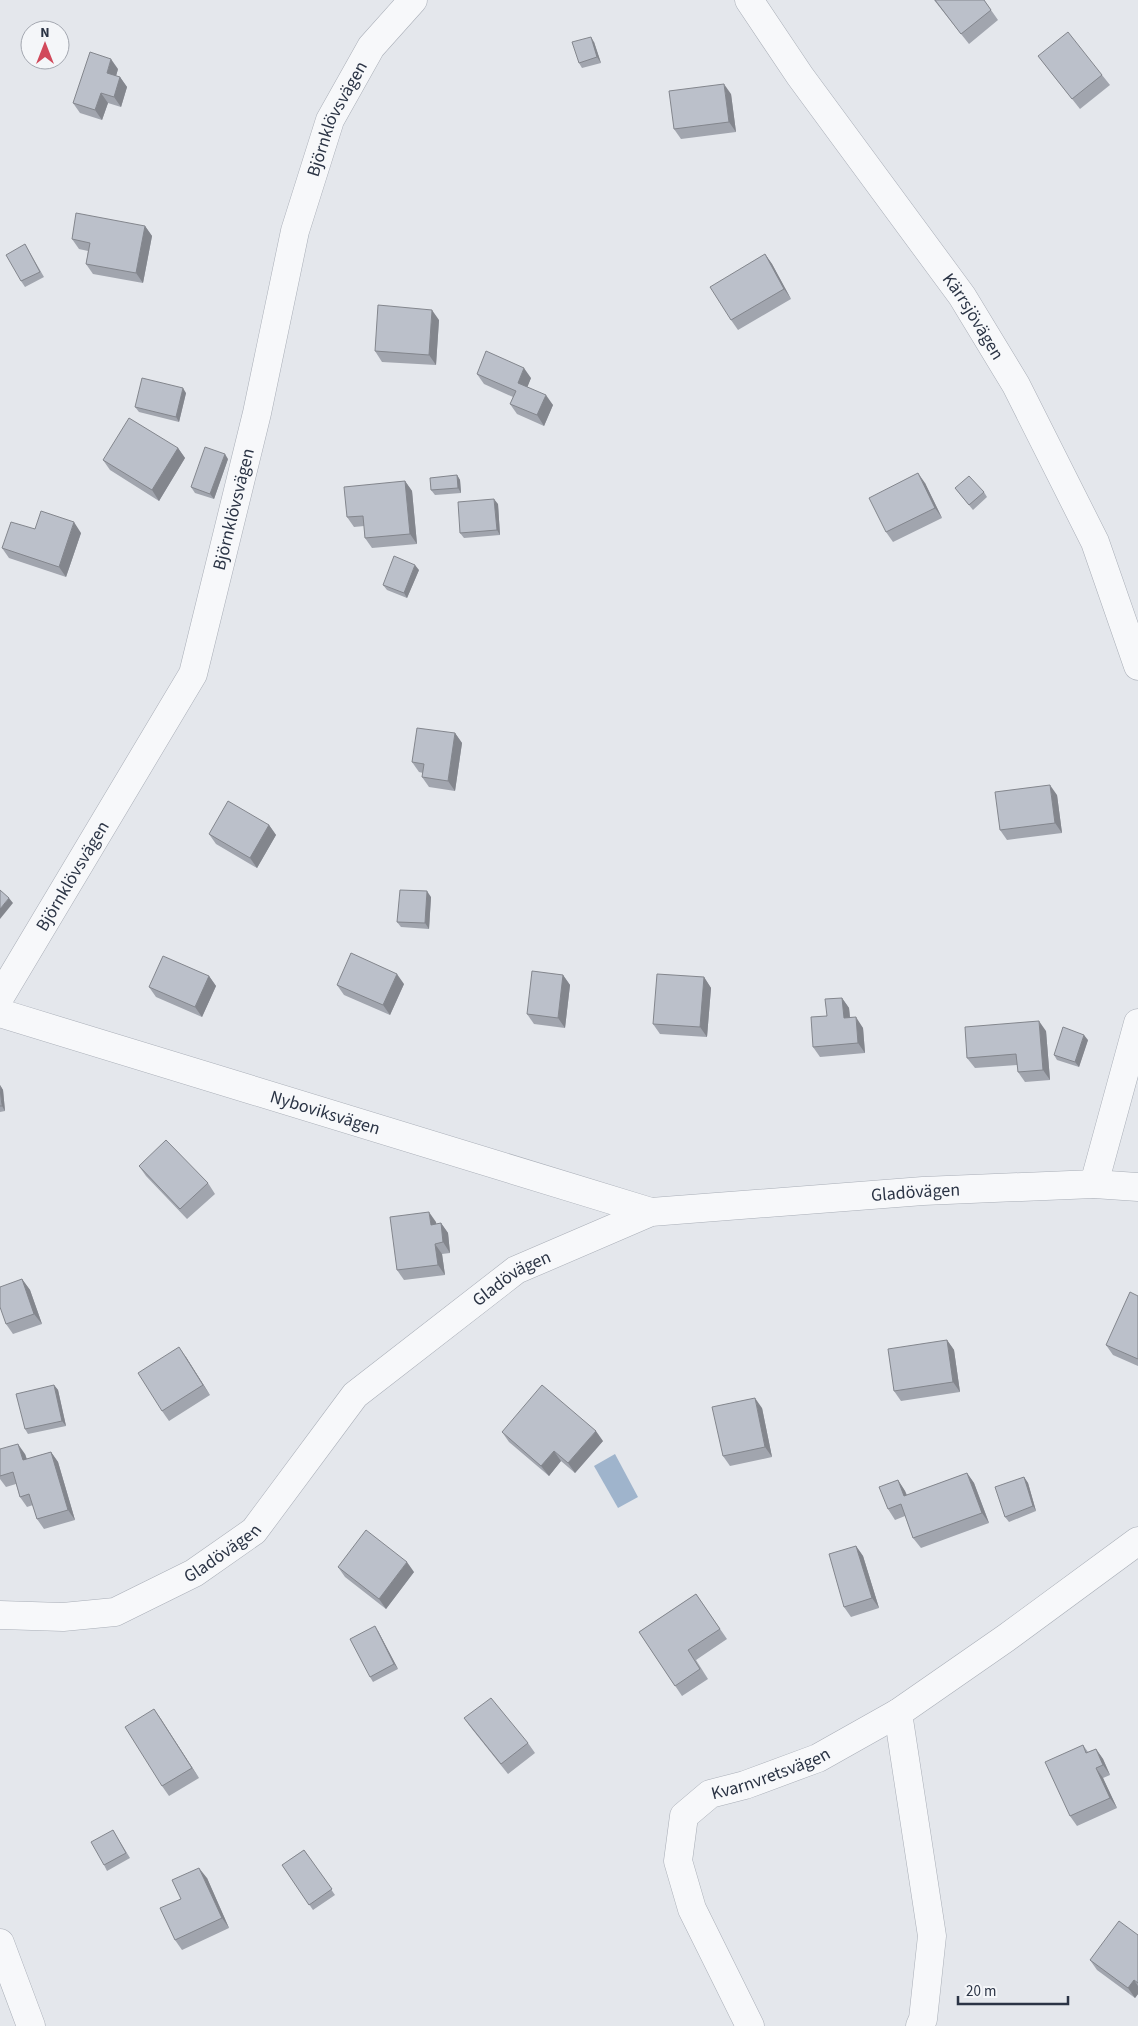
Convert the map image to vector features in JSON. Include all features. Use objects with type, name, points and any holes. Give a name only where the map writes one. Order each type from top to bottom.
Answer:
[{"type":"street","name":"Björnklövsvägen","points":[[0,997],[193,674],[257,413],[295,231],[330,120],[371,47],[413,0]]},
{"type":"street","name":"Kärrsjövägen","points":[[749,0],[800,76],[962,296],[1016,385],[1095,542],[1138,666]]},
{"type":"street","name":"Nyboviksvägen","points":[[0,1013],[651,1212]]},
{"type":"street","points":[[1094,1184],[1138,1022]]},
{"type":"street","name":"Gladövägen","points":[[0,1615],[63,1617],[115,1612],[194,1573],[254,1531],[354,1395],[516,1270],[651,1212],[923,1191],[1094,1184],[1138,1187]]},
{"type":"street","name":"Kvarnvretsvägen","points":[[750,2026],[692,1909],[678,1862],[684,1816],[710,1794],[745,1785],[818,1758],[898,1713],[1006,1638],[1138,1541]]},
{"type":"street","points":[[898,1713],[932,1936],[923,2020],[920,2026]]},
{"type":"street","points":[[0,1943],[31,2026]]},
{"type":"water","points":[[615,1454],[638,1497],[618,1508],[594,1466]]},
{"type":"building","points":[[935,0],[984,0],[991,10],[961,34]]},
{"type":"building","points":[[1068,32],[1102,75],[1072,99],[1038,56]]},
{"type":"building","points":[[591,37],[597,57],[579,63],[572,42]]},
{"type":"building","points":[[90,52],[111,59],[107,73],[120,77],[114,97],[101,93],[95,110],[73,103]]},
{"type":"building","points":[[724,84],[729,122],[674,129],[669,91]]},
{"type":"building","points":[[76,213],[145,226],[136,273],[86,264],[90,243],[72,239]]},
{"type":"building","points":[[25,244],[40,272],[21,281],[6,255]]},
{"type":"building","points":[[765,254],[784,289],[731,320],[710,287]]},
{"type":"building","points":[[378,305],[432,310],[429,355],[375,351]]},
{"type":"building","points":[[486,351],[524,368],[518,383],[546,395],[537,415],[510,404],[516,391],[477,374]]},
{"type":"building","points":[[142,378],[183,388],[176,417],[135,407]]},
{"type":"building","points":[[129,418],[178,448],[152,490],[103,460]]},
{"type":"building","points":[[205,447],[225,454],[210,494],[191,487]]},
{"type":"building","points":[[918,473],[935,508],[886,532],[869,498]]},
{"type":"building","points":[[457,475],[458,488],[431,490],[430,478]]},
{"type":"building","points":[[969,476],[984,492],[969,505],[955,488]]},
{"type":"building","points":[[405,481],[410,534],[365,538],[363,516],[347,517],[344,487]]},
{"type":"building","points":[[494,499],[497,530],[460,533],[458,502]]},
{"type":"building","points":[[41,511],[74,522],[59,567],[2,548],[11,522],[35,529]]},
{"type":"building","points":[[394,556],[415,565],[404,593],[383,585]]},
{"type":"building","points":[[417,728],[455,733],[448,781],[422,777],[424,764],[412,762]]},
{"type":"building","points":[[1050,785],[1055,823],[1000,830],[995,792]]},
{"type":"building","points":[[228,801],[269,825],[250,858],[209,834]]},
{"type":"building","points":[[0,890],[9,898],[0,909]]},
{"type":"building","points":[[400,890],[427,891],[425,923],[397,922]]},
{"type":"building","points":[[351,953],[397,974],[383,1005],[337,985]]},
{"type":"building","points":[[163,956],[209,976],[195,1007],[149,987]]},
{"type":"building","points":[[532,971],[563,975],[558,1018],[527,1014]]},
{"type":"building","points":[[657,974],[704,977],[700,1027],[653,1024]]},
{"type":"building","points":[[842,998],[844,1018],[856,1017],[858,1043],[813,1047],[811,1017],[827,1016],[825,999]]},
{"type":"building","points":[[1039,1021],[1043,1070],[1018,1072],[1016,1054],[967,1058],[965,1027]]},
{"type":"building","points":[[1063,1027],[1084,1035],[1075,1062],[1054,1055]]},
{"type":"building","points":[[0,1088],[2,1106],[0,1106]]},
{"type":"building","points":[[166,1140],[208,1183],[180,1209],[139,1166]]},
{"type":"building","points":[[429,1212],[431,1225],[441,1223],[443,1242],[435,1244],[438,1265],[397,1270],[390,1217]]},
{"type":"building","points":[[22,1279],[34,1314],[6,1324],[0,1307],[0,1287]]},
{"type":"building","points":[[1130,1292],[1138,1296],[1138,1359],[1106,1345]]},
{"type":"building","points":[[947,1340],[953,1382],[894,1391],[888,1349]]},
{"type":"building","points":[[179,1347],[203,1385],[162,1411],[138,1373]]},
{"type":"building","points":[[54,1385],[62,1421],[25,1429],[16,1394]]},
{"type":"building","points":[[542,1385],[596,1431],[568,1463],[554,1451],[541,1466],[502,1432]]},
{"type":"building","points":[[755,1398],[765,1447],[723,1456],[712,1407]]},
{"type":"building","points":[[18,1444],[23,1460],[51,1452],[68,1510],[37,1519],[29,1494],[20,1497],[13,1472],[0,1476],[0,1449]]},
{"type":"building","points":[[967,1473],[982,1513],[913,1538],[901,1504],[888,1509],[879,1487],[898,1480],[904,1496]]},
{"type":"building","points":[[1024,1477],[1033,1506],[1005,1517],[995,1487]]},
{"type":"building","points":[[366,1530],[407,1562],[379,1599],[338,1567]]},
{"type":"building","points":[[856,1546],[872,1598],[844,1607],[829,1554]]},
{"type":"building","points":[[696,1594],[720,1629],[688,1650],[700,1669],[675,1686],[639,1632]]},
{"type":"building","points":[[375,1626],[394,1664],[370,1677],[350,1639]]},
{"type":"building","points":[[491,1698],[528,1743],[501,1764],[464,1718]]},
{"type":"building","points":[[154,1709],[192,1768],[162,1786],[125,1727]]},
{"type":"building","points":[[1083,1745],[1086,1753],[1096,1749],[1103,1765],[1096,1768],[1110,1798],[1070,1816],[1045,1762]]},
{"type":"building","points":[[113,1830],[126,1853],[104,1865],[91,1842]]},
{"type":"building","points":[[304,1850],[332,1889],[309,1905],[282,1865]]},
{"type":"building","points":[[199,1868],[222,1918],[175,1940],[160,1908],[181,1899],[172,1880]]},
{"type":"building","points":[[1119,1921],[1138,1935],[1138,1983],[1134,1980],[1128,1988],[1090,1960]]}]
